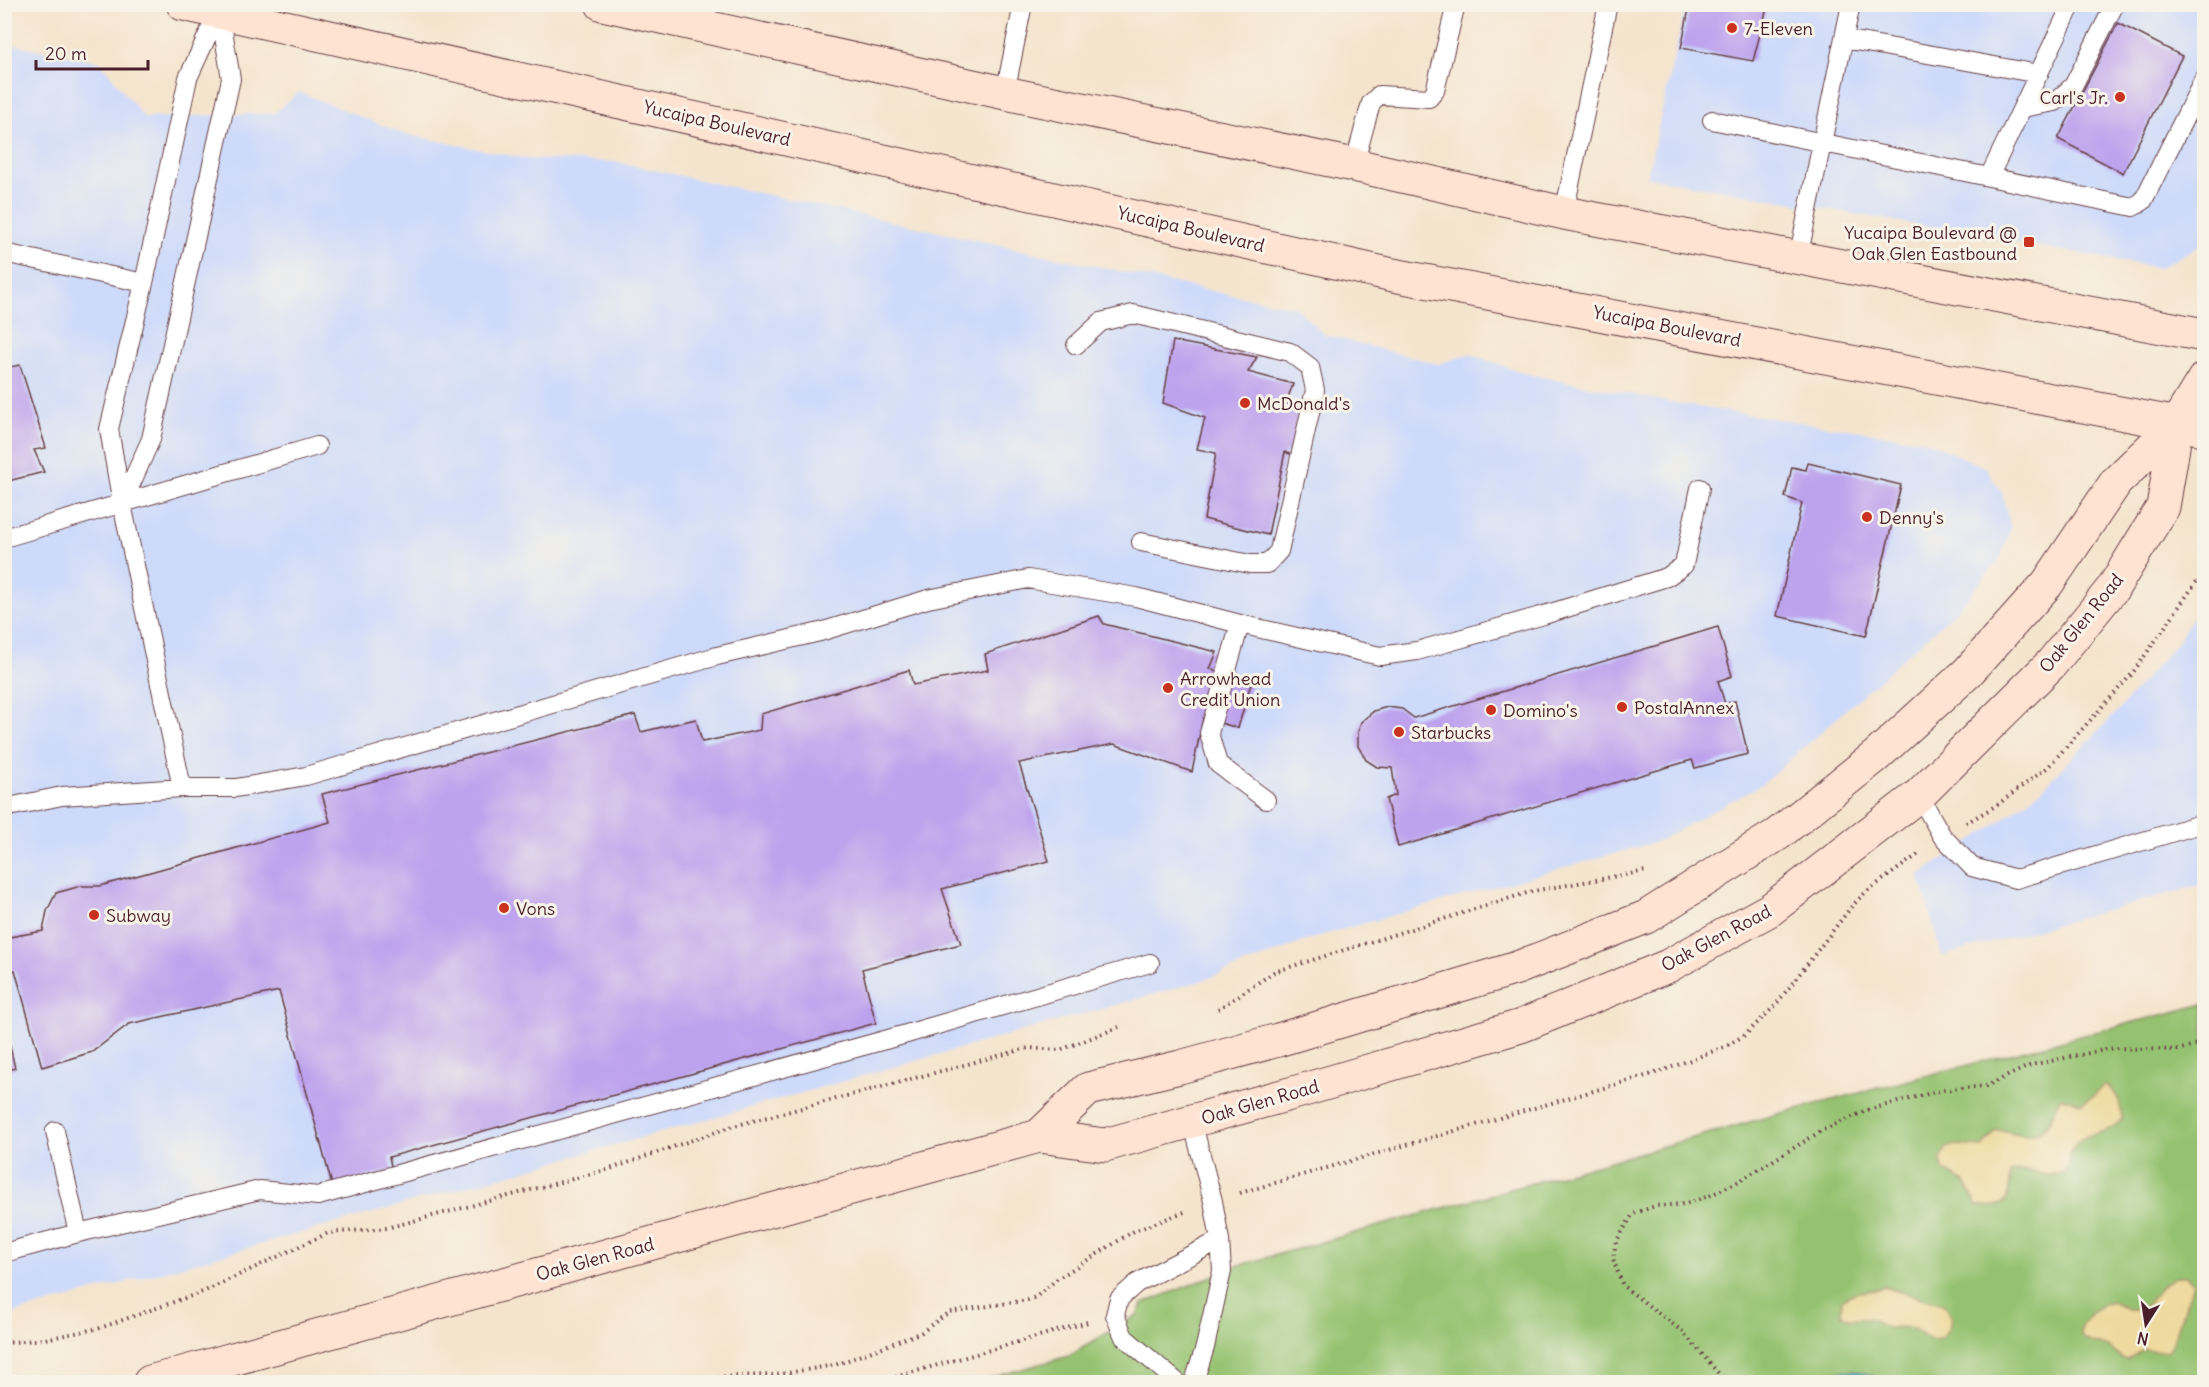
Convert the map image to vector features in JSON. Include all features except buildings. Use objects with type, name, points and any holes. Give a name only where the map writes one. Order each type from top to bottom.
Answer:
[{"type":"main road","name":"Yucaipa Boulevard","points":[[183,4],[221,8],[1393,275],[2191,426]]},
{"type":"main road","points":[[602,4],[706,16],[1005,93],[1354,165],[1564,213],[2205,336]]},
{"type":"main road","name":"Oak Glen Road","points":[[150,1383],[1039,1136],[1105,1145],[1521,1026],[1668,966],[1771,909],[1918,795],[2050,664],[2113,588],[2163,507],[2205,380]]},
{"type":"main road","name":"Oak Glen Road","points":[[1039,1136],[1088,1089],[1278,1040],[1517,968],[1646,917],[1778,834],[1876,756],[1967,672],[2047,584],[2116,482],[2191,426]]},
{"type":"lane","points":[[1005,93],[1023,4]]},
{"type":"lane","points":[[1354,165],[1371,103],[1379,95],[1429,98],[1435,91],[1456,4]]},
{"type":"lane","points":[[1564,213],[1608,4]]},
{"type":"lane","points":[[1798,258],[1851,4]]},
{"type":"lane","points":[[1989,177],[2072,4]]},
{"type":"lane","points":[[2022,108],[2055,102],[2073,86],[2115,4]]},
{"type":"lane","points":[[182,788],[122,504],[109,429],[144,283],[188,78],[221,8]]},
{"type":"lane","points":[[122,504],[151,439],[231,79],[221,8]]},
{"type":"lane","points":[[1844,39],[2039,74]]},
{"type":"lane","points":[[1712,120],[2133,207],[2143,201],[2205,80]]},
{"type":"lane","points":[[4,253],[144,283]]},
{"type":"lane","points":[[1076,345],[1101,322],[1132,314],[1290,352],[1310,367],[1315,390],[1279,551],[1267,564],[1250,564],[1141,542]]},
{"type":"lane","points":[[4,538],[317,446]]},
{"type":"lane","points":[[4,808],[62,796],[182,788],[236,788],[306,776],[706,659],[820,632],[928,599],[1028,579],[1136,597],[1240,624],[1380,656],[1417,651],[1667,577],[1684,565],[1700,488]]},
{"type":"lane","points":[[1240,624],[1209,734],[1218,764],[1266,800]]},
{"type":"lane","points":[[1918,795],[1942,836],[1972,867],[2016,879],[2205,823]]},
{"type":"lane","points":[[4,1253],[260,1190],[318,1196],[903,1035],[1150,963]]},
{"type":"lane","points":[[1192,1121],[1213,1201],[1220,1240],[1222,1271],[1205,1347],[1194,1383]]},
{"type":"lane","points":[[54,1131],[78,1233]]},
{"type":"lane","points":[[1176,1383],[1124,1337],[1115,1315],[1119,1299],[1137,1283],[1220,1240]]},
{"type":"path","points":[[694,1383],[728,1376],[775,1375],[835,1365],[922,1332],[949,1312],[1036,1297],[1057,1279],[1134,1231],[1213,1201],[1659,1072],[1724,1047],[1745,1035],[1774,1007],[1852,906],[1866,892],[1942,836],[1997,805],[2048,767],[2132,674],[2205,572]]},
{"type":"path","points":[[1218,1009],[1274,972],[1533,891],[1647,871]]},
{"type":"path","points":[[4,1343],[45,1339],[100,1328],[205,1291],[328,1233],[387,1228],[610,1169],[730,1127],[1028,1048],[1060,1050],[1119,1027]]},
{"type":"path","points":[[1726,1383],[1683,1332],[1623,1286],[1613,1259],[1616,1242],[1633,1214],[1655,1206],[1685,1204],[1709,1196],[1741,1180],[1823,1130],[1868,1110],[1942,1090],[1986,1086],[2031,1065],[2114,1048],[2178,1050],[2205,1042]]},
{"type":"path","points":[[878,1383],[1115,1315]]},
{"type":"shaded area","points":[[1686,5],[2204,5],[2204,243],[2160,268],[1647,177]]},
{"type":"shaded area","points":[[5,43],[100,62],[144,118],[275,113],[299,92],[404,134],[527,159],[617,162],[1206,290],[1295,307],[1325,335],[1438,364],[1469,354],[1527,374],[1684,405],[1927,441],[1986,468],[2002,493],[2011,529],[2000,559],[1957,610],[1764,783],[1656,842],[1319,936],[1201,981],[5,1316]]},
{"type":"shaded area","points":[[2204,600],[2204,884],[1942,956],[1919,875],[1995,825],[2040,791],[2114,715],[2178,641]]},
{"type":"green space","points":[[2204,1004],[2204,1382],[976,1382],[1069,1356],[1137,1315],[1142,1304],[1240,1265],[1782,1113]]},
{"type":"sand","points":[[2104,1085],[2113,1091],[2118,1099],[2122,1119],[2104,1132],[2081,1139],[2070,1155],[2065,1172],[2050,1175],[2023,1171],[2010,1173],[2008,1196],[2005,1201],[1995,1206],[1987,1206],[1977,1205],[1965,1182],[1943,1170],[1941,1159],[1946,1148],[1955,1145],[1983,1147],[1995,1131],[2028,1135],[2036,1133],[2046,1126],[2060,1098],[2071,1099],[2080,1104],[2092,1097]]},
{"type":"sand","points":[[2175,1276],[2186,1276],[2193,1283],[2167,1352],[2144,1349],[2127,1360],[2108,1347],[2088,1341],[2081,1336],[2082,1325],[2101,1306],[2111,1302],[2128,1309],[2142,1309]]},
{"type":"sand","points":[[1883,1287],[1943,1304],[1952,1318],[1946,1333],[1934,1340],[1914,1329],[1889,1328],[1873,1319],[1852,1319],[1841,1313],[1842,1300],[1857,1293]]},
{"type":"water","points":[[1854,1370],[1889,1382],[1815,1382],[1832,1373]]},
{"type":"place","name":"7-Eleven","points":[[1732,28]]},
{"type":"place","name":"Carl's Jr.","points":[[2120,97]]},
{"type":"place","name":"Yucaipa Boulevard @ Oak Glen Eastbound","points":[[2029,242]]},
{"type":"place","name":"McDonald's","points":[[1245,403]]},
{"type":"place","name":"Denny's","points":[[1867,517]]},
{"type":"place","name":"Arrowhead Credit Union","points":[[1168,688]]},
{"type":"place","name":"PostalAnnex","points":[[1622,707]]},
{"type":"place","name":"Domino's","points":[[1491,710]]},
{"type":"place","name":"Starbucks","points":[[1399,732]]},
{"type":"place","name":"Vons","points":[[504,908]]},
{"type":"place","name":"Subway","points":[[94,915]]}]
